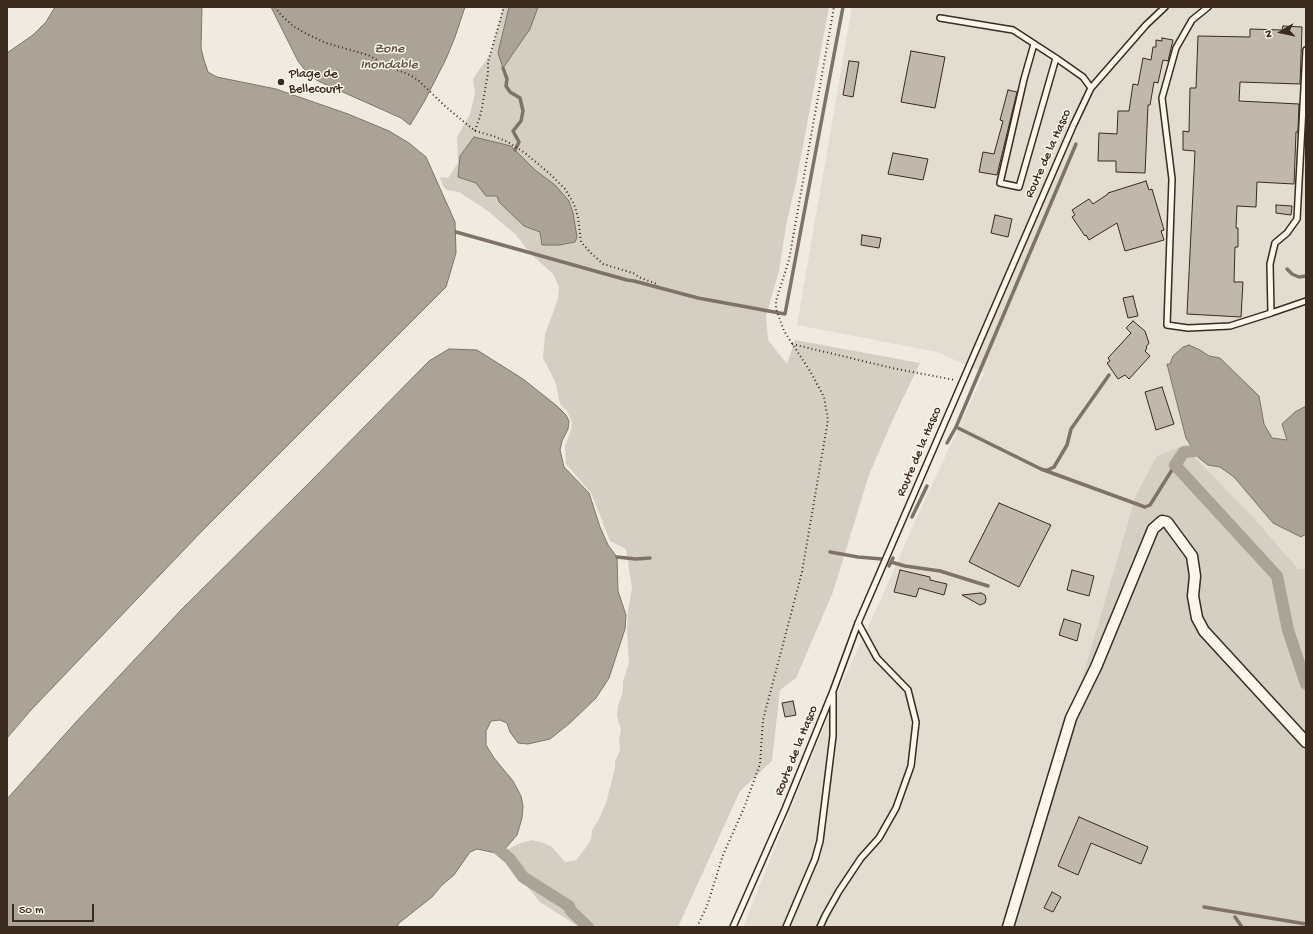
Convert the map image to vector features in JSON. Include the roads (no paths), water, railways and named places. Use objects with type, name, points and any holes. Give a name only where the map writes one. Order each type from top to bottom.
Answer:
[{"type":"street","points":[[1008,927],[1070,718],[1096,667],[1153,530],[1162,521],[1167,522],[1192,556],[1195,576],[1193,596],[1197,618],[1204,631],[1306,742]]},
{"type":"lane","name":"Route de la Hasco","points":[[733,927],[785,809],[833,691],[858,624],[1073,126],[1091,88],[1146,26],[1165,7]]},
{"type":"lane","points":[[1208,7],[1192,20],[1176,48],[1162,98],[1172,179],[1166,326],[1188,328],[1230,326],[1306,301]]},
{"type":"lane","points":[[940,18],[1013,30],[1084,77],[1091,88]]},
{"type":"lane","points":[[1034,44],[1024,79],[1000,184],[1020,187],[1056,58]]},
{"type":"lane","points":[[1270,313],[1270,264],[1276,243],[1287,233],[1297,219],[1306,50]]},
{"type":"lane","points":[[820,927],[839,891],[861,858],[883,832],[896,808],[911,766],[916,722],[908,690],[877,658],[858,624]]},
{"type":"lane","points":[[786,927],[815,859],[820,841],[833,736],[833,691]]},
{"type":"water","points":[[55,7],[202,7],[201,48],[208,72],[217,77],[276,89],[348,114],[389,131],[409,143],[426,157],[455,222],[456,253],[446,287],[202,531],[31,710],[7,738],[7,53],[33,35],[46,22]]},
{"type":"water","name":"Zone Inondable","points":[[271,7],[465,7],[446,59],[424,102],[410,125],[401,118],[318,81],[308,74],[298,61]]},
{"type":"water","points":[[509,7],[538,7],[530,29],[503,68],[498,53]]},
{"type":"water","points":[[474,137],[511,146],[535,170],[555,185],[569,201],[573,213],[577,237],[575,242],[560,245],[542,245],[540,232],[524,226],[499,202],[497,196],[486,196],[476,183],[458,177],[460,156]]},
{"type":"water","points":[[1189,345],[1209,356],[1220,358],[1259,396],[1264,424],[1272,438],[1287,440],[1282,424],[1295,412],[1306,406],[1306,534],[1301,537],[1273,523],[1234,477],[1220,467],[1208,465],[1199,458],[1186,438],[1167,364],[1170,364],[1173,356],[1183,347]]},
{"type":"water","points":[[449,349],[477,350],[523,379],[566,415],[569,421],[568,429],[562,441],[560,450],[564,467],[589,493],[600,527],[608,545],[617,557],[618,591],[626,615],[625,629],[609,678],[596,698],[570,723],[550,739],[528,744],[518,743],[510,732],[507,723],[500,720],[491,721],[486,731],[486,745],[494,758],[513,781],[521,796],[523,806],[522,818],[517,835],[504,850],[496,853],[477,849],[470,852],[454,875],[442,885],[432,897],[399,923],[397,927],[7,927],[7,799],[76,722],[182,609],[429,361]]},
{"type":"waterway","points":[[456,232],[627,280],[698,298],[785,314],[843,7]]},
{"type":"waterway","points":[[503,68],[507,79],[506,86],[510,92],[520,98],[523,111],[521,121],[513,131],[519,142],[515,150]]},
{"type":"waterway","points":[[947,443],[956,427],[1076,144]]},
{"type":"waterway","points":[[1287,269],[1292,274],[1299,277],[1306,276]]},
{"type":"waterway","points":[[1046,470],[1054,467],[1067,445],[1071,429],[1109,375]]},
{"type":"waterway","points":[[956,427],[1041,469],[1145,507],[1150,505],[1175,465]]},
{"type":"waterway","points":[[1195,451],[1184,452],[1175,465],[1277,576],[1288,630],[1306,684]]},
{"type":"waterway","points":[[912,517],[927,486]]},
{"type":"waterway","points":[[830,552],[858,557],[882,559]]},
{"type":"waterway","points":[[617,557],[636,559],[650,558]]},
{"type":"waterway","points":[[889,566],[893,558]]},
{"type":"waterway","points":[[891,562],[905,566],[940,571],[988,586]]},
{"type":"waterway","points":[[489,841],[510,859],[523,877],[569,906],[571,911],[588,927]]},
{"type":"waterway","points":[[1204,907],[1306,924]]},
{"type":"waterway","points":[[1235,917],[1242,927]]},
{"type":"place","name":"Plage de Bellecourt","points":[[281,82]]}]
